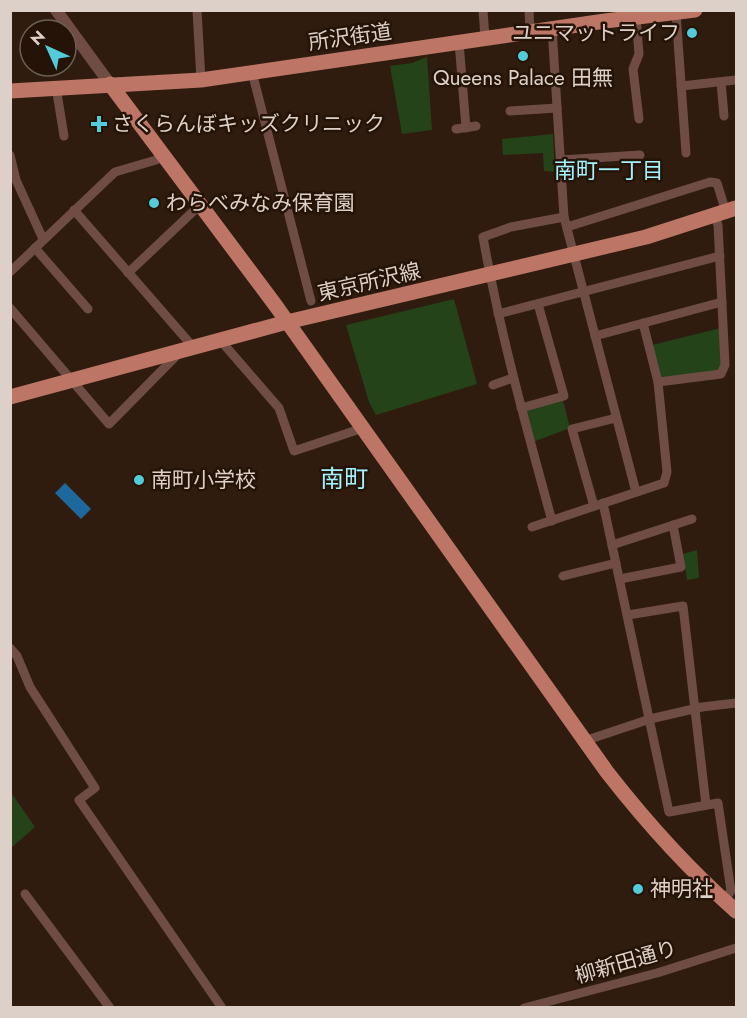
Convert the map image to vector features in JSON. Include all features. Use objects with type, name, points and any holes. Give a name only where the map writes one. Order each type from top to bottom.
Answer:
[{"type":"main road","name":"所沢街道","points":[[10,91],[201,80],[530,32],[604,16],[636,17],[695,10]]},
{"type":"main road","points":[[110,84],[287,322],[620,789],[658,834],[736,911]]},
{"type":"main road","name":"東京所沢線","points":[[10,397],[287,322],[646,237],[726,212]]},
{"type":"street","points":[[56,10],[110,84]]},
{"type":"street","points":[[197,10],[201,80]]},
{"type":"street","points":[[483,10],[485,38]]},
{"type":"street","points":[[529,10],[530,32]]},
{"type":"street","points":[[676,13],[686,153]]},
{"type":"street","points":[[636,17],[639,54],[633,69],[632,105],[639,118]]},
{"type":"street","points":[[552,28],[564,217],[636,492]]},
{"type":"street","points":[[459,42],[466,128]]},
{"type":"street","points":[[252,72],[311,301]]},
{"type":"street","points":[[681,86],[736,80]]},
{"type":"street","points":[[721,82],[724,116]]},
{"type":"street","points":[[56,87],[64,136]]},
{"type":"street","points":[[510,111],[557,108]]},
{"type":"street","points":[[10,272],[115,172],[156,160],[163,153]]},
{"type":"street","points":[[10,155],[16,180],[43,239]]},
{"type":"street","points":[[561,160],[640,155]]},
{"type":"street","points":[[567,227],[710,182],[717,183],[726,212],[718,225],[725,365],[721,374],[658,382]]},
{"type":"street","points":[[128,273],[201,204]]},
{"type":"street","points":[[10,308],[109,424],[187,349],[128,273],[74,210]]},
{"type":"street","points":[[552,520],[513,378],[483,237],[511,227],[564,217]]},
{"type":"street","points":[[35,248],[88,309]]},
{"type":"street","points":[[498,314],[720,256]]},
{"type":"street","points":[[595,336],[722,302]]},
{"type":"street","points":[[521,408],[564,396],[538,303]]},
{"type":"street","points":[[532,527],[664,483],[667,471],[658,382],[643,323]]},
{"type":"street","points":[[221,341],[279,408],[294,451],[363,428]]},
{"type":"street","points":[[493,385],[513,378]]},
{"type":"street","points":[[616,418],[572,429],[612,545],[669,812],[718,803],[731,891],[724,900]]},
{"type":"street","points":[[612,545],[692,519]]},
{"type":"street","points":[[620,579],[681,567],[673,525]]},
{"type":"street","points":[[563,576],[616,563]]},
{"type":"street","points":[[628,615],[683,606],[706,805]]},
{"type":"street","points":[[10,648],[14,660],[30,687],[96,788],[79,800],[222,1008]]},
{"type":"street","points":[[584,741],[650,719],[736,703]]},
{"type":"street","points":[[25,894],[110,1008]]},
{"type":"street","name":"柳新田通り","points":[[524,1008],[657,973],[736,948]]},
{"type":"street","points":[[573,996],[575,1008]]},
{"type":"green space","points":[[427,57],[432,130],[402,134],[390,66],[412,63]]},
{"type":"green space","points":[[553,134],[555,172],[544,171],[543,153],[503,155],[502,139]]},
{"type":"green space","points":[[454,299],[477,384],[376,415],[369,402],[346,325]]},
{"type":"green space","points":[[721,328],[723,364],[719,372],[661,377],[652,345]]},
{"type":"green space","points":[[563,400],[570,428],[533,442],[525,410]]},
{"type":"green space","points":[[697,550],[699,578],[687,580],[683,554]]},
{"type":"green space","points":[[10,791],[35,827],[11,848],[10,848]]},
{"type":"water","points":[[65,483],[91,509],[81,519],[55,493]]},
{"type":"place","name":"ユニマットライフ","points":[[692,33]]},
{"type":"place","name":"Queens Palace 田無","points":[[523,56]]},
{"type":"place","name":"さくらんぼキッズクリニック","points":[[99,124]]},
{"type":"place","name":"わらべみなみ保育園","points":[[154,203]]},
{"type":"place","name":"南町小学校","points":[[139,480]]},
{"type":"place","name":"神明社","points":[[638,889]]},
{"type":"district","name":"南町一丁目","points":[[609,170]]},
{"type":"district","name":"南町","points":[[344,478]]}]
